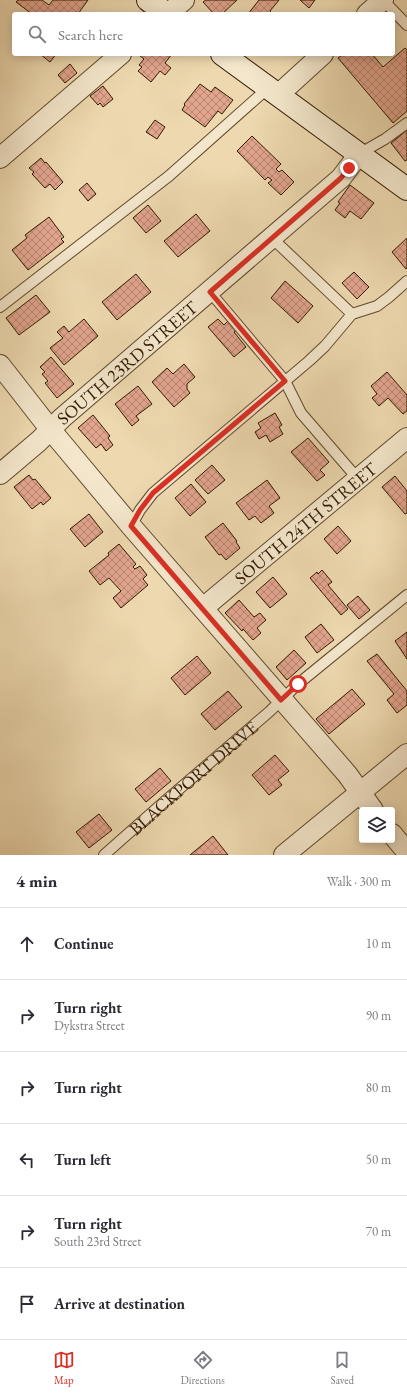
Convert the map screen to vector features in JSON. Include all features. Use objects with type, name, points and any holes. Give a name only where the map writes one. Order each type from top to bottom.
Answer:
[{"type":"main road","points":[[148,0],[164,12]]},
{"type":"main road","points":[[225,56],[407,189]]},
{"type":"street","points":[[169,12],[184,0]]},
{"type":"street","points":[[0,158],[119,56]]},
{"type":"street","points":[[273,91],[320,56]]},
{"type":"street","name":"SOUTH 23RD STREET","points":[[0,474],[40,441],[50,429],[341,178],[359,154]]},
{"type":"street","points":[[0,365],[50,429],[131,526],[347,774],[371,807]]},
{"type":"street","name":"SOUTH 24TH STREET","points":[[203,608],[407,438]]},
{"type":"street","points":[[284,855],[407,754]]},
{"type":"street","points":[[395,838],[407,852]]},
{"type":"lane","points":[[374,5],[386,12]]},
{"type":"lane","points":[[395,18],[407,25]]},
{"type":"lane","points":[[0,307],[169,176],[273,91]]},
{"type":"lane","points":[[359,154],[407,123]]},
{"type":"lane","points":[[272,238],[352,314]]},
{"type":"lane","points":[[131,526],[140,510],[153,493],[325,346],[352,314],[377,306],[407,281]]},
{"type":"lane","points":[[210,292],[285,381],[301,413],[358,479]]},
{"type":"lane","name":"BLACKPORT DRIVE","points":[[104,855],[269,712],[298,684],[407,595]]},
{"type":"building","points":[[18,0],[42,0],[49,5],[53,0],[88,0],[79,12],[29,12],[16,2]]},
{"type":"building","points":[[206,0],[237,0],[224,12],[212,12],[203,2]]},
{"type":"building","points":[[259,0],[279,0],[270,11],[271,12],[250,12]]},
{"type":"building","points":[[300,0],[315,0],[309,8]]},
{"type":"building","points":[[405,48],[407,50],[407,111],[393,123],[338,58],[341,56],[374,56],[383,67]]},
{"type":"building","points":[[42,56],[54,56],[50,62]]},
{"type":"building","points":[[140,56],[170,56],[165,63],[171,68],[165,75],[160,71],[151,82],[138,71],[142,67],[139,65],[144,59]]},
{"type":"building","points":[[70,64],[77,73],[65,83],[58,75]]},
{"type":"building","points":[[200,84],[211,92],[215,87],[233,100],[222,114],[218,111],[205,127],[182,110],[185,105],[184,104]]},
{"type":"building","points":[[103,86],[113,99],[103,107],[100,103],[98,105],[90,96]]},
{"type":"building","points":[[155,120],[165,127],[157,139],[146,132]]},
{"type":"building","points":[[407,130],[407,160],[405,161],[391,143]]},
{"type":"building","points":[[252,136],[281,164],[276,169],[279,172],[282,170],[294,182],[281,195],[268,183],[272,180],[268,177],[265,180],[237,151]]},
{"type":"building","points":[[41,158],[63,182],[55,190],[50,184],[45,188],[32,174],[34,172],[29,168]]},
{"type":"building","points":[[87,183],[96,194],[88,201],[79,190]]},
{"type":"building","points":[[350,185],[374,203],[361,219],[350,211],[345,218],[335,210],[340,203],[338,202]]},
{"type":"building","points":[[148,205],[161,221],[146,233],[133,218]]},
{"type":"building","points":[[196,214],[210,231],[178,257],[164,241]]},
{"type":"building","points":[[49,217],[64,237],[61,239],[64,242],[28,270],[12,250],[27,238],[25,235]]},
{"type":"building","points":[[407,238],[407,268],[406,269],[392,252]]},
{"type":"building","points":[[354,272],[369,287],[357,299],[342,283]]},
{"type":"building","points":[[136,274],[151,292],[117,320],[102,302]]},
{"type":"building","points":[[285,281],[313,306],[298,323],[271,298]]},
{"type":"building","points":[[36,295],[50,312],[19,335],[6,318]]},
{"type":"building","points":[[84,319],[98,336],[64,365],[50,348],[63,338],[57,332],[64,326],[69,332]]},
{"type":"building","points":[[218,319],[224,325],[229,320],[237,330],[234,332],[246,347],[234,357],[208,327]]},
{"type":"building","points":[[51,357],[74,384],[57,398],[45,383],[48,381],[42,374],[45,372],[40,367]]},
{"type":"building","points":[[184,364],[195,377],[187,384],[187,389],[190,393],[174,407],[152,382],[167,368],[173,374]]},
{"type":"building","points":[[387,372],[407,395],[407,411],[403,414],[388,398],[379,406],[372,398],[377,394],[371,386]]},
{"type":"building","points":[[138,386],[152,404],[136,416],[139,420],[132,426],[115,404]]},
{"type":"building","points":[[275,413],[282,425],[279,427],[283,434],[270,442],[266,435],[259,439],[255,432],[261,428],[258,423]]},
{"type":"building","points":[[93,415],[110,436],[108,438],[113,445],[106,451],[101,444],[96,448],[78,428]]},
{"type":"building","points":[[308,438],[329,462],[320,470],[325,475],[317,481],[291,452]]},
{"type":"building","points":[[212,465],[225,480],[208,494],[195,480]]},
{"type":"building","points":[[29,475],[33,480],[35,479],[51,498],[43,505],[41,502],[32,509],[14,487]]},
{"type":"building","points":[[395,476],[407,491],[407,513],[405,514],[382,487]]},
{"type":"building","points":[[267,480],[280,498],[269,506],[274,513],[261,523],[255,516],[249,520],[236,503]]},
{"type":"building","points":[[191,484],[206,502],[190,516],[175,498]]},
{"type":"building","points":[[89,514],[103,532],[85,547],[70,529]]},
{"type":"building","points":[[223,523],[237,541],[236,542],[240,548],[226,560],[221,554],[219,555],[205,537]]},
{"type":"building","points":[[338,526],[351,541],[337,554],[324,539]]},
{"type":"building","points":[[119,544],[136,564],[133,567],[135,569],[140,566],[147,575],[143,579],[148,585],[121,608],[113,598],[121,591],[109,578],[100,585],[89,571],[109,555],[108,553]]},
{"type":"building","points":[[322,570],[332,582],[328,585],[348,609],[341,615],[310,578]]},
{"type":"building","points":[[273,577],[287,594],[270,608],[256,592]]},
{"type":"building","points":[[358,596],[370,610],[359,619],[347,605]]},
{"type":"building","points":[[239,600],[254,617],[260,613],[266,620],[257,628],[261,633],[253,640],[225,613]]},
{"type":"building","points":[[321,624],[334,640],[317,653],[305,637]]},
{"type":"building","points":[[407,632],[407,659],[395,641]]},
{"type":"building","points":[[294,650],[306,663],[287,680],[276,667]]},
{"type":"building","points":[[377,654],[407,691],[407,705],[397,713],[387,700],[394,694],[367,661]]},
{"type":"building","points":[[197,656],[211,673],[185,695],[171,678]]},
{"type":"building","points":[[352,689],[365,704],[329,734],[316,719]]},
{"type":"building","points":[[228,691],[242,707],[215,730],[201,714]]},
{"type":"building","points":[[275,755],[289,771],[278,780],[282,785],[269,795],[252,775]]},
{"type":"building","points":[[160,768],[171,781],[146,802],[135,789]]},
{"type":"building","points":[[99,814],[112,830],[89,848],[76,832]]},
{"type":"building","points":[[213,836],[228,855],[190,855]]},
{"type":"route","points":[[298,684],[281,700],[131,526],[140,510],[153,493],[285,381],[210,292],[341,178],[349,168]]}]
